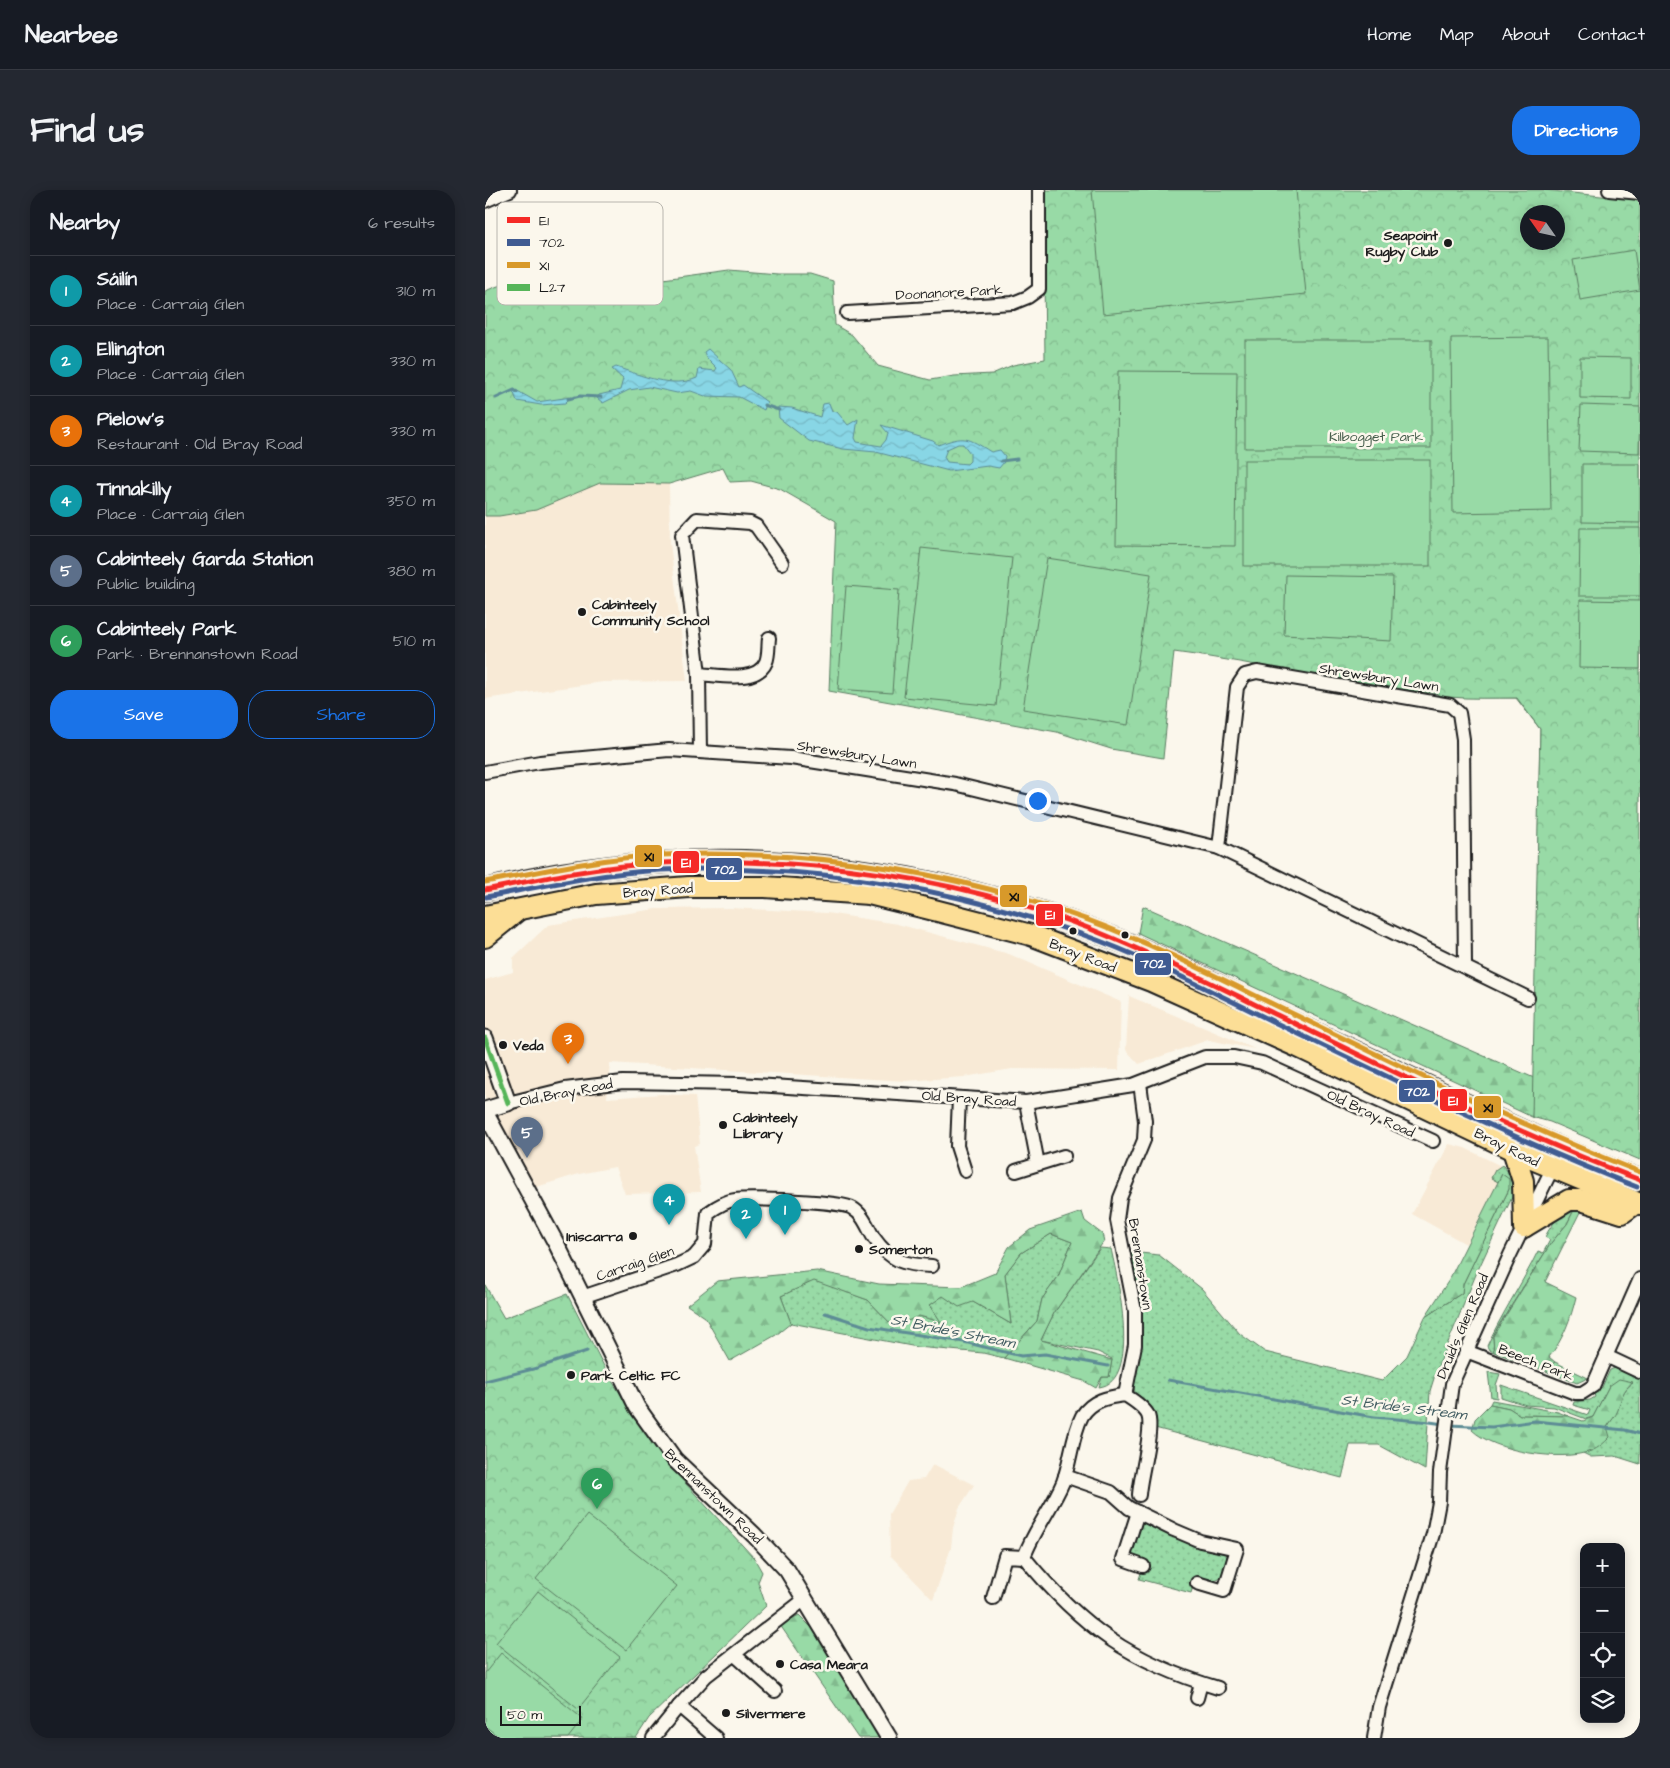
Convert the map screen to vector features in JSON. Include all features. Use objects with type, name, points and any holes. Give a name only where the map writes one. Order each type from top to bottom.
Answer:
[{"type":"highway","name":"Bray Road","points":[[485,890],[565,872],[602,866],[716,860],[824,864],[941,884],[1060,918],[1167,960],[1261,1008],[1561,1149],[1640,1180]]},
{"type":"highway","name":"Bray Road","points":[[485,916],[596,894],[689,887],[765,887],[869,894],[930,908],[1031,935],[1151,981],[1298,1047],[1513,1150],[1608,1193],[1638,1204]]},
{"type":"highway","points":[[485,937],[521,908]]},
{"type":"highway","points":[[1553,1168],[1561,1149]]},
{"type":"highway","points":[[1513,1150],[1523,1181],[1523,1227]]},
{"type":"highway","points":[[1608,1193],[1617,1172]]},
{"type":"highway","points":[[1523,1227],[1569,1200],[1581,1200],[1622,1213],[1638,1204]]},
{"type":"street","points":[[485,201],[510,190]]},
{"type":"street","name":"Doonanore Park","points":[[847,313],[1013,303],[1028,297],[1039,289],[1039,190]]},
{"type":"street","points":[[1609,190],[1640,192]]},
{"type":"street","points":[[700,752],[699,674],[682,536],[697,519],[750,523],[756,526],[782,563]]},
{"type":"street","points":[[699,674],[743,676],[756,673],[767,660],[769,638]]},
{"type":"street","name":"Shrewsbury Lawn","points":[[1219,848],[1237,688],[1245,675],[1257,672],[1450,705],[1459,713],[1463,739],[1465,966]]},
{"type":"street","name":"Shrewsbury Lawn","points":[[485,772],[540,762],[669,750],[791,758],[955,784],[1219,848],[1528,998]]},
{"type":"street","points":[[485,1038],[508,1103]]},
{"type":"street","name":"Old Bray Road","points":[[485,1111],[508,1103],[565,1089],[623,1082],[747,1084],[1026,1102],[1089,1093],[1140,1082],[1205,1057],[1234,1057],[1262,1063],[1433,1141]]},
{"type":"street","name":"Brennanstown","points":[[1125,1395],[1135,1344],[1135,1311],[1117,1220],[1120,1198],[1144,1140],[1145,1121],[1140,1082]]},
{"type":"street","points":[[959,1098],[957,1146],[965,1171]]},
{"type":"street","points":[[1026,1102],[1038,1164]]},
{"type":"street","name":"Brennanstown Road","points":[[485,1111],[553,1238],[637,1407],[675,1460],[772,1552],[787,1570],[889,1738]]},
{"type":"street","points":[[1016,1171],[1064,1156]]},
{"type":"street","name":"Druid's Glen Road","points":[[1374,1738],[1379,1707],[1433,1534],[1439,1502],[1440,1472],[1449,1396],[1456,1373],[1523,1227],[1553,1168]]},
{"type":"street","name":"Carraig Glen","points":[[582,1297],[677,1265],[694,1257],[705,1244],[708,1213],[717,1206],[735,1200],[833,1203],[852,1207],[867,1222],[874,1238],[899,1263],[932,1266]]},
{"type":"street","name":"Beech Park","points":[[1466,1351],[1582,1393],[1593,1386],[1639,1285]]},
{"type":"street","points":[[1606,1356],[1640,1372]]},
{"type":"street","points":[[1024,1557],[1032,1537],[1044,1519],[1065,1476],[1082,1416],[1093,1404],[1107,1397],[1125,1395],[1137,1403],[1148,1415],[1150,1434],[1140,1475],[1139,1495]]},
{"type":"street","points":[[1065,1476],[1111,1492],[1129,1508],[1200,1541],[1237,1549],[1225,1591],[1197,1583]]},
{"type":"street","points":[[1138,1512],[1123,1559],[1143,1566]]},
{"type":"street","points":[[993,1598],[1005,1556],[1024,1557],[1047,1585],[1084,1622],[1115,1643],[1175,1675],[1218,1688]]},
{"type":"street","points":[[653,1738],[706,1676],[805,1599]]},
{"type":"street","points":[[735,1655],[775,1691]]},
{"type":"street","points":[[1197,1698],[1201,1683]]},
{"type":"street","points":[[679,1706],[716,1738]]},
{"type":"shaded area","name":"Cabinteely Community School","points":[[600,483],[669,484],[670,543],[687,681],[603,682],[485,699],[485,516],[499,516],[536,510]]},
{"type":"shaded area","points":[[730,908],[827,913],[897,924],[1009,954],[1121,1002],[1119,1070],[1012,1069],[964,1077],[906,1081],[610,1063],[607,1098],[662,1094],[695,1096],[700,1144],[694,1146],[701,1192],[625,1194],[615,1167],[579,1174],[520,1192],[491,1136],[485,1129],[485,980],[513,972],[513,958],[548,925],[656,909]]},
{"type":"shaded area","points":[[1129,996],[1255,1049],[1208,1040],[1139,1064],[1126,1050]]},
{"type":"shaded area","points":[[1449,1144],[1465,1148],[1505,1168],[1466,1244],[1412,1214]]},
{"type":"shaded area","points":[[933,1464],[974,1485],[959,1508],[953,1528],[951,1548],[933,1600],[890,1555],[889,1514],[908,1481],[924,1479]]},
{"type":"green space","name":"Kilbogget Park","points":[[1043,190],[1543,190],[1640,200],[1640,1160],[1550,1122],[1532,1117],[1540,729],[1517,698],[1446,697],[1433,693],[1368,685],[1174,652],[1163,758],[1111,749],[1057,732],[829,691],[836,521],[780,489],[751,481],[730,482],[723,468],[669,484],[600,483],[536,510],[499,516],[485,516],[485,291],[497,286],[497,305],[663,305],[663,279],[729,270],[777,274],[810,274],[833,281],[835,325],[852,335],[878,366],[930,380],[954,376],[992,374],[1013,365],[1045,359]]},
{"type":"green space","points":[[1092,190],[1296,190],[1306,294],[1103,314]]},
{"type":"green space","points":[[1634,250],[1640,290],[1580,300],[1573,260]]},
{"type":"green space","points":[[1548,337],[1551,511],[1453,513],[1451,338]]},
{"type":"green space","points":[[1245,340],[1431,340],[1431,448],[1245,448]]},
{"type":"green space","points":[[1580,357],[1631,358],[1631,399],[1580,398]]},
{"type":"green space","points":[[1118,371],[1237,372],[1235,546],[1116,545]]},
{"type":"green space","points":[[1581,405],[1640,407],[1639,453],[1579,451]]},
{"type":"green space","points":[[1244,460],[1430,460],[1430,566],[1244,566]]},
{"type":"green space","points":[[1582,464],[1640,464],[1640,523],[1582,522]]},
{"type":"green space","points":[[1580,528],[1640,528],[1640,596],[1579,596]]},
{"type":"green space","points":[[921,548],[1012,558],[996,706],[904,697]]},
{"type":"green space","points":[[1047,558],[1151,574],[1128,725],[1023,709]]},
{"type":"green space","points":[[1286,575],[1393,577],[1391,641],[1284,635]]},
{"type":"green space","points":[[846,586],[899,590],[892,693],[838,689]]},
{"type":"green space","points":[[1580,600],[1640,601],[1640,669],[1579,668]]},
{"type":"green space","points":[[1556,694],[1542,1119],[1533,1118],[1533,1107],[1532,1117],[1138,933],[1143,906],[1534,1078],[1540,729],[1516,698],[1446,697]]},
{"type":"green space","points":[[1502,1165],[1511,1175],[1514,1193],[1477,1272],[1436,1372],[1430,1391],[1425,1470],[1379,1445],[1350,1445],[1342,1478],[1155,1428],[1135,1393],[1134,1386],[1139,1350],[1140,1318],[1131,1252],[1159,1255],[1202,1289],[1240,1334],[1265,1352],[1382,1381],[1407,1356],[1425,1317],[1462,1293],[1463,1284],[1509,1189],[1502,1174],[1498,1182],[1491,1178],[1495,1170]]},
{"type":"green space","points":[[1502,1174],[1509,1179],[1509,1189],[1463,1284],[1462,1293],[1425,1317],[1449,1280]]},
{"type":"green space","points":[[1576,1206],[1567,1224],[1551,1243],[1499,1325],[1493,1336],[1494,1352],[1489,1350],[1487,1346],[1538,1251],[1543,1253],[1550,1240],[1545,1237],[1548,1231],[1557,1219]]},
{"type":"green space","points":[[1576,1206],[1582,1208],[1545,1282],[1576,1297],[1566,1328],[1549,1357],[1555,1362],[1543,1370],[1494,1352],[1493,1336],[1551,1243],[1567,1224]]},
{"type":"green space","points":[[1082,1212],[1085,1221],[1102,1234],[1104,1241],[1054,1313],[1041,1340],[1112,1360],[1109,1377],[1102,1377],[1096,1388],[1084,1381],[1004,1358],[1037,1321],[1042,1299],[1058,1277],[1072,1242],[1051,1234],[1021,1253],[1005,1274],[1011,1324],[973,1302],[959,1307],[943,1296],[930,1305],[941,1322],[919,1316],[894,1327],[868,1300],[814,1281],[781,1296],[791,1323],[776,1335],[730,1361],[705,1317],[687,1305],[717,1281],[817,1271],[879,1284],[961,1287],[995,1273],[1009,1247],[1030,1230]]},
{"type":"green space","points":[[1051,1234],[1072,1242],[1058,1277],[1042,1299],[1037,1321],[1004,1358],[983,1353],[917,1347],[791,1323],[781,1296],[814,1280],[868,1300],[894,1327],[919,1316],[940,1321],[930,1305],[943,1295],[973,1302],[1011,1324],[1005,1274],[1021,1253]]},
{"type":"green space","points":[[1100,1248],[1111,1249],[1121,1303],[1123,1348],[1120,1367],[1112,1381],[1099,1387],[1102,1377],[1109,1377],[1112,1359],[1098,1352],[1041,1340],[1054,1313]]},
{"type":"green space","points":[[485,1285],[504,1318],[567,1294],[610,1378],[664,1460],[754,1558],[762,1572],[758,1582],[766,1606],[649,1718],[636,1738],[485,1738]]},
{"type":"green space","points":[[1555,1362],[1588,1378],[1577,1383],[1543,1370]]},
{"type":"green space","points":[[1615,1368],[1640,1379],[1640,1464],[1615,1456],[1591,1457],[1583,1453],[1589,1451],[1604,1432],[1618,1408],[1623,1393],[1633,1383],[1609,1386],[1593,1417],[1586,1419],[1554,1407],[1526,1405],[1501,1397],[1501,1385],[1588,1415],[1590,1410],[1573,1405],[1574,1402],[1590,1400],[1595,1397],[1594,1394],[1602,1387],[1610,1370]]},
{"type":"green space","points":[[1488,1372],[1500,1374],[1496,1385],[1497,1398],[1491,1397]]},
{"type":"green space","points":[[1619,1379],[1633,1382],[1624,1391],[1617,1412],[1607,1427],[1610,1437],[1599,1447],[1591,1451],[1563,1455],[1529,1453],[1496,1444],[1482,1438],[1472,1430],[1475,1419],[1490,1404],[1509,1408],[1520,1415],[1568,1416],[1583,1421],[1593,1417],[1609,1386]]},
{"type":"green space","points":[[1492,1400],[1558,1412],[1568,1416],[1520,1415],[1509,1408],[1490,1404]]},
{"type":"green space","points":[[587,1515],[677,1586],[626,1650],[536,1579]]},
{"type":"green space","points":[[1146,1522],[1225,1552],[1227,1558],[1223,1576],[1213,1581],[1196,1576],[1191,1593],[1139,1579],[1145,1561],[1132,1556],[1130,1552],[1139,1523]]},
{"type":"green space","points":[[538,1591],[620,1657],[578,1709],[496,1643]]},
{"type":"green space","points":[[799,1615],[815,1631],[882,1738],[858,1738],[780,1625]]},
{"type":"green space","points":[[501,1653],[583,1719],[568,1738],[500,1738],[485,1726],[485,1673]]},
{"type":"water","points":[[708,349],[731,370],[739,387],[743,385],[767,402],[764,410],[739,397],[705,396],[691,391],[677,393],[649,387],[629,390],[603,403],[597,398],[599,395],[620,390],[623,379],[612,369],[616,367],[656,380],[677,382],[697,378],[699,369],[715,371],[717,368],[706,357],[704,352]]},
{"type":"water","points":[[514,389],[537,402],[571,397],[565,403],[541,405],[517,401]]},
{"type":"water","points":[[829,403],[832,411],[837,412],[848,425],[858,419],[855,438],[857,442],[881,446],[886,440],[888,433],[881,425],[933,441],[938,445],[954,440],[966,439],[991,452],[1000,450],[1005,456],[1004,462],[999,468],[988,466],[949,471],[876,452],[843,449],[809,441],[779,418],[778,407],[792,408],[820,417],[823,404]],"holes":[[[963,444],[970,453],[970,461],[967,464],[947,462],[944,457],[947,449]]]},
{"type":"waterway","points":[[496,398],[514,390],[517,392]]},
{"type":"waterway","points":[[568,399],[580,396],[601,397]]},
{"type":"waterway","points":[[764,405],[779,410]]},
{"type":"waterway","points":[[1001,461],[1017,459]]},
{"type":"waterway","name":"St Bride's Stream","points":[[825,1313],[869,1327],[964,1342],[1021,1356],[1045,1354],[1108,1366]]},
{"type":"waterway","name":"St Bride's Stream","points":[[485,1381],[537,1368],[587,1351]]},
{"type":"waterway","name":"St Bride's Stream","points":[[1168,1380],[1368,1416],[1443,1424]]},
{"type":"waterway","name":"St Bride's Stream","points":[[1449,1425],[1492,1427],[1535,1421],[1625,1430],[1640,1434]]},
{"type":"transit line","name":"X1","points":[[485,882],[616,859],[661,855],[715,854],[770,856],[877,866],[984,888],[1088,920],[1138,940],[1460,1094],[1549,1135],[1640,1172]]},
{"type":"transit line","name":"E1","points":[[485,890],[550,877],[616,867],[661,863],[715,862],[769,863],[878,873],[985,895],[1037,910],[1136,948],[1457,1102],[1548,1143],[1640,1180]]},
{"type":"transit line","name":"702","points":[[486,897],[573,880],[617,874],[661,870],[715,869],[822,875],[927,891],[979,903],[1030,917],[1106,943],[1180,976],[1455,1109],[1545,1150],[1637,1187]]},
{"type":"transit line","name":"L27","points":[[485,1038],[508,1103]]},
{"type":"place","name":"Seapoint Rugby Club","points":[[1448,243]]},
{"type":"place","name":"Cabinteely Community School","points":[[582,612]]},
{"type":"place","name":"Veda","points":[[503,1045]]},
{"type":"place","name":"Pielow's","points":[[568,1064]]},
{"type":"place","name":"Cabinteely Library","points":[[723,1125]]},
{"type":"place","name":"Cabinteely Garda Station","points":[[527,1158]]},
{"type":"place","name":"Tinnakilly","points":[[669,1225]]},
{"type":"place","name":"Sáilín","points":[[785,1235]]},
{"type":"place","name":"Iniscarra","points":[[633,1236]]},
{"type":"place","name":"Ellington","points":[[746,1239]]},
{"type":"place","name":"Somerton","points":[[859,1249]]},
{"type":"place","name":"Park Celtic FC","points":[[571,1375]]},
{"type":"place","name":"Cabinteely Park","points":[[597,1509]]},
{"type":"place","name":"Casa Meara","points":[[780,1664]]},
{"type":"place","name":"Silvermere","points":[[726,1713]]}]
